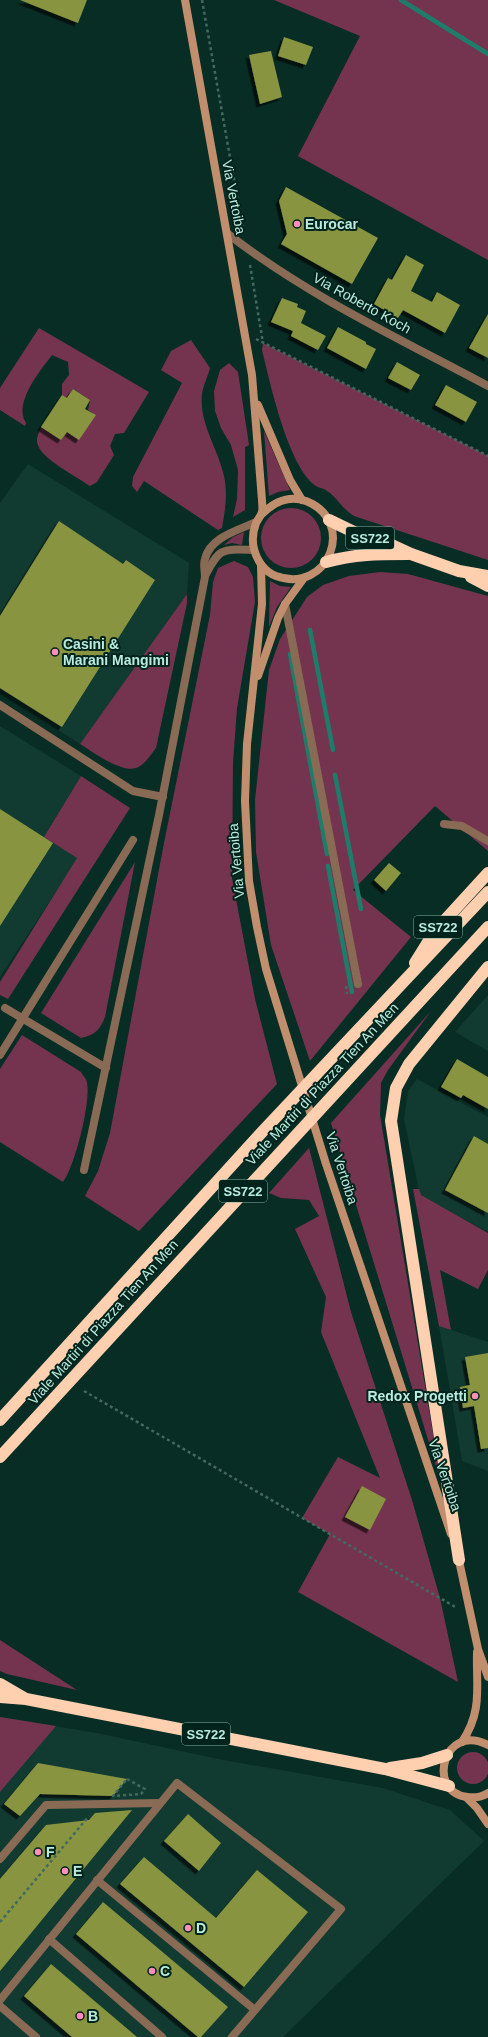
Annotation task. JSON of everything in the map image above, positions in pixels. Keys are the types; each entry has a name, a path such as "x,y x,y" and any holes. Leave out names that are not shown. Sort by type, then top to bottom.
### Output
{"highway":[{"name":"SS722","path":"329,520 360,535 385,542 411,554 459,571 488,586"},
{"name":"SS722","path":"326,562 346,557 370,554 411,554"},
{"name":"SS722","path":"459,571 488,576"},
{"name":"SS722","path":"398,989 435,931 488,873"},
{"name":"Viale Martiri di Piazza Tien An Men","path":"0,1420 263,1131 488,892"},
{"name":"Viale Martiri di Piazza Tien An Men","path":"0,1457 488,927"},
{"path":"460,1560 391,1121 396,1088 409,1064 488,968"},
{"name":"SS722","path":"0,1684 26,1699"},
{"name":"SS722","path":"0,1697 26,1699 385,1769 449,1786"},
{"name":"SS722","path":"385,1769 422,1763 447,1755"}],"main road":[{"name":"Via Vertoiba","path":"185,0 228,234 256,399 262,471 262,514"},
{"name":"Via Vertoiba","path":"256,399 290,480 302,500"},
{"name":"Via Vertoiba","path":"255,684 278,618 285,604 304,578 317,572 326,562 334,542 329,520 322,511 313,504 302,500 291,499 280,501 270,506 256,522 252,541 254,550 261,565 262,604 256,644 255,684 245,772 246,855 256,927 271,984 326,1164 460,1560 478,1649 488,1677"},
{"path":"261,565 270,574 283,578 294,580 304,578"},
{"name":"Via Vertoiba","path":"447,1755 456,1745 462,1742 470,1730 476,1714 478,1692 478,1649"},
{"path":"462,1742 471,1740 488,1745"},
{"path":"447,1755 444,1771 449,1786 454,1791 466,1797 477,1808 488,1824"},
{"path":"466,1797 476,1798 488,1792"}],"street":[{"name":"Via Roberto Koch","path":"228,234 321,297 488,386"},
{"name":"Via Vertoiba","path":"84,1170 163,797 205,577 204,560 214,543 226,535 256,522"},
{"name":"Via Vertoiba","path":"205,577 215,557 222,552 228,549 254,550"},
{"path":"285,604 358,984"},
{"path":"0,705 133,791 163,797"},
{"path":"444,824 462,826 488,841"},
{"path":"0,1055 133,840"},
{"path":"5,1008 106,1068"},
{"path":"0,2000 177,1783 341,1909 232,2037"},
{"path":"0,1859 46,1805 160,1804"},
{"path":"97,1880 255,2010"},
{"path":"49,1939 162,2037"},
{"path":"0,2006 36,2037"}],"path":[{"path":"202,0 264,343 488,456"},
{"path":"84,1391 471,1617"},
{"path":"127,1779 145,1789 141,1794 113,1796 127,1779"},
{"path":"0,1922 89,1815"}],"shaded area":[{"path":"274,0 488,0 488,260 298,156 360,36"},
{"path":"39,328 149,392 124,433 115,434 110,446 114,455 97,482 90,486 53,462 46,456 37,443 41,427 61,440 66,432 79,439 95,415 88,410 90,400 73,389 67,398 62,395 62,384 69,375 68,362 52,355 35,378 25,397 23,406 23,415 26,423 25,426 0,410 0,388"},
{"path":"191,340 210,368 202,394 202,405 203,416 221,466 225,483 226,502 222,528 218,530 144,481 137,492 132,486 133,477 182,383 161,370 171,351"},
{"path":"263,343 488,456 488,560 354,516 346,510 334,496 324,489 316,486 306,476 289,443 275,402 262,350"},
{"path":"229,363 238,372 249,445 245,447 245,510 233,517 237,499 238,470 231,445 221,428 215,411 214,391 220,370"},
{"path":"264,431 290,490 278,492 269,496"},
{"path":"28,464 189,563 187,594 80,744 0,693 0,503"},
{"path":"285,508 297,508 308,513 316,521 321,532 319,550 308,563 297,568 285,568 274,563 266,555 261,544 261,532 266,521 274,513"},
{"path":"244,532 242,545 232,543 224,545 233,537"},
{"path":"234,561 248,567 253,577 255,602 237,708 233,763 232,878 255,999 277,1084 139,1231 85,1196 98,1171 110,1133 163,848 210,615 213,582 218,568"},
{"path":"380,572 408,574 488,596 488,851 435,806 353,890 411,937 310,1061 271,945 256,852 255,800 269,670 280,639 307,597 323,585 349,576"},
{"path":"270,581 280,586 291,587 277,607 269,627"},
{"path":"187,594 187,603 156,748 139,767 130,769 115,765 80,744"},
{"path":"0,726 81,776 44,837 78,858 0,977"},
{"path":"81,776 130,808 8,999 0,995 0,982 77,858 44,837"},
{"path":"135,862 105,1017 96,1031 81,1038 41,1013"},
{"path":"488,995 488,1051 455,1032"},
{"path":"431,1011 388,1070 381,1083 380,1115 441,1482 331,1123"},
{"path":"22,1035 81,1072 87,1082 87,1104 81,1134 68,1174 63,1182 0,1142 0,1069"},
{"path":"417,1079 488,1117 488,1232 420,1195 404,1119 408,1091"},
{"path":"309,1148 351,1312 412,1500 440,1598 458,1682 298,1592 330,1534 302,1518 338,1457 380,1478 321,1332 326,1297 295,1229 319,1216 309,1200 281,1198 269,1193"},
{"path":"413,1189 419,1189 421,1195 488,1233 488,1270 478,1289 440,1270 451,1330 439,1326"},
{"path":"439,1326 488,1342 488,1471 462,1461"},
{"path":"0,1640 77,1690 7,1674 0,1671"},
{"path":"0,1717 97,1733 218,1759 383,1788 450,1810 484,1841 283,2037 0,2037"},
{"path":"0,1717 56,1726 0,1792"},
{"path":"473,1752 482,1755 486,1759 489,1768 486,1777 482,1781 473,1784 464,1781 460,1777 457,1768 460,1759 464,1755"}],"building":[{"path":"20,0 87,0 78,23"},
{"path":"284,37 313,47 306,65 278,56"},
{"path":"271,51 282,97 260,104 249,55"},
{"path":"286,187 378,238 352,284 281,244 287,234 279,201"},
{"path":"406,255 424,265 411,291 432,302 437,292 460,305 445,333 403,310 398,318 374,304 388,278 392,280"},
{"path":"282,298 298,304 297,307 306,311 301,323 326,336 318,350 291,336 293,331 271,322"},
{"path":"488,314 488,358 469,348"},
{"path":"338,327 376,349 366,369 327,348"},
{"path":"397,362 420,375 411,390 388,378"},
{"path":"446,385 477,402 466,422 435,405"},
{"path":"73,389 90,400 85,409 96,415 79,440 67,432 61,440 41,427 62,395 67,398"},
{"name":"Casini & Marani Mangimi","path":"59,521 123,564 126,560 155,580 62,727 0,688 0,616"},
{"path":"0,809 53,843 0,926"},
{"path":"389,863 401,873 386,891 374,880"},
{"path":"457,1059 488,1077 488,1109 463,1095 461,1098 441,1087"},
{"path":"474,1136 488,1144 488,1213 445,1190"},
{"name":"Redox Progetti","path":"488,1353 488,1448 481,1449 474,1406 463,1408 460,1387 470,1385 465,1357"},
{"path":"362,1486 386,1499 370,1530 345,1517"},
{"path":"38,1763 127,1779 113,1796 40,1794 20,1816 4,1804"},
{"path":"132,1810 0,1971 0,1879 46,1825 89,1820 95,1813"},
{"path":"188,1814 221,1843 199,1871 164,1841"},
{"path":"144,1857 216,1918 257,1870 308,1912 244,1987 120,1884"},
{"name":"C","path":"103,1902 228,2007 201,2037 198,2037 76,1934"},
{"name":"B","path":"51,1964 137,2037 72,2037 24,1996"}],"waterway":[{"path":"401,0 488,54"},
{"path":"310,630 333,750"},
{"path":"290,654 327,854"},
{"path":"335,775 361,909"},
{"path":"328,866 352,992"}],"place":[{"name":"Eurocar","path":"297,224"},
{"name":"Casini & Marani Mangimi","path":"55,652"},
{"name":"Redox Progetti","path":"475,1396"},
{"name":"F","path":"38,1852"},
{"name":"E","path":"65,1871"},
{"name":"D","path":"188,1928"},
{"name":"C","path":"152,1971"},
{"name":"B","path":"80,2016"}]}
